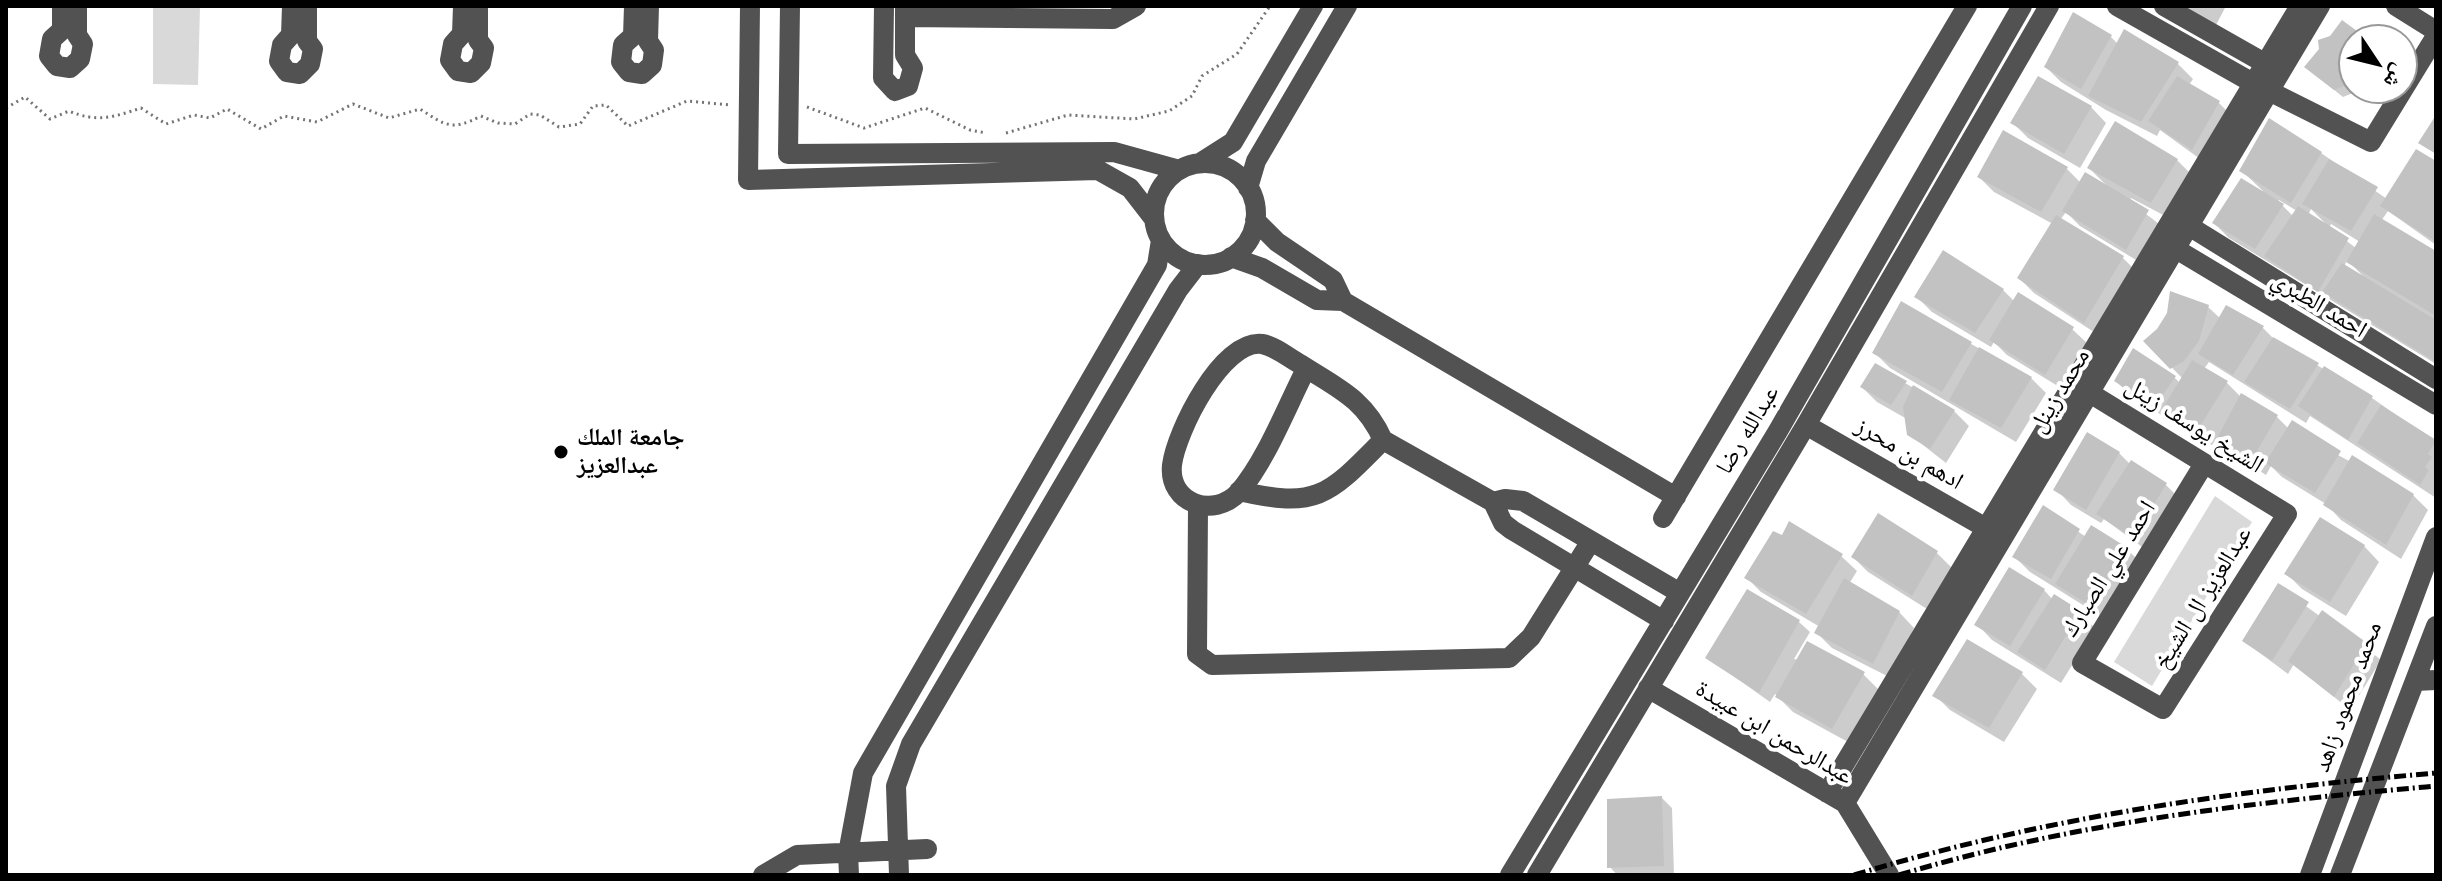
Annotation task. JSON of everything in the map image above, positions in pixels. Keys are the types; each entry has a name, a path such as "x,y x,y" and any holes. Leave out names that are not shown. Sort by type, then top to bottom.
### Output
{"street":[{"path":"62,6 62,30 52,39 49,56 57,66 70,68 80,59 83,44 77,35 77,6"},
{"path":"292,6 291,35 282,45 279,61 287,72 300,74 310,64 313,49 307,41 307,6"},
{"path":"463,6 462,34 453,44 450,60 458,71 471,73 481,63 484,48 478,40 478,6"},
{"path":"634,6 633,36 623,45 621,62 629,72 642,74 652,65 654,50 648,41 649,6"},
{"path":"750,6 748,180 1098,170 1130,188 1154,219 1161,240 1177,257 1198,264 1231,257 1247,242 1255,220 1248,188 1256,161 1347,6"},
{"path":"790,6 788,154 1114,152 1179,170"},
{"path":"884,6 883,78 895,91 908,86 913,68 905,55 905,12 1020,12 1113,19 1136,6"},
{"path":"1154,219 1157,196 1179,170 1200,163 1233,142 1313,6"},
{"path":"1663,518 1967,6"},
{"name":"عبدالله رضا","path":"1510,875 1778,431 2022,6"},
{"name":"عبدالله رضا","path":"1537,875 1806,425 2049,6"},
{"path":"2117,6 2261,87 2371,142 2436,34 2396,6"},
{"path":"2164,6 2273,68"},
{"name":"محمد زينل","path":"2273,68 2300,6"},
{"name":"محمد زينل","path":"1836,798 2261,87 2320,6"},
{"name":"محمد زينل","path":"1836,798 1986,528 2176,249 2261,87"},
{"path":"1200,163 1233,171 1248,188"},
{"path":"1255,220 1277,242 1333,280 1343,301"},
{"name":"احمد الطبري","path":"2189,226 2436,379"},
{"path":"849,875 848,853 863,773 1157,265 1161,240"},
{"name":"احمد الطبري","path":"2176,249 2436,405"},
{"path":"1231,257 1262,268 1317,300 1343,301 1676,497"},
{"path":"899,875 896,786 911,744 1178,290 1198,264"},
{"path":"1306,369 1239,491 1211,507 1198,507 1184,497 1174,484 1172,466 1180,438 1205,386 1226,362 1251,345 1263,344 1306,369 1364,406 1383,440 1493,502 1503,523 1664,621"},
{"name":"الشيخ يوسف زينل","path":"2081,388 2287,514"},
{"name":"ادهم بن محرز","path":"1806,425 1986,528"},
{"path":"1239,491 1282,501 1305,499 1330,490 1383,440"},
{"name":"احمد علي الصبارك","path":"2163,709 2082,663 2204,464"},
{"path":"1493,502 1505,499 1523,501 1680,593"},
{"path":"1198,507 1197,654 1212,665 1509,658 1531,637 1591,541"},
{"name":"عبدالعزيز ال الشيخ","path":"2163,709 2287,514"},
{"name":"محمد محمود زاهد","path":"2310,875 2436,537"},
{"path":"2340,875 2436,626"},
{"path":"2393,650 2423,659"},
{"path":"2415,681 2436,680"},
{"name":"عبدالرحمن ابن عبيدة","path":"1648,688 1836,798 1889,875"},
{"path":"763,875 797,855 927,849"}],"path":[{"path":"788,106 807,107 864,128 925,108 970,130 998,134 1068,115 1134,119 1169,111 1192,96 1202,76 1237,54 1270,6"},
{"path":"6,108 25,97 50,119 69,111 107,120 141,108 166,124 194,115 210,118 227,109 261,129 284,116 317,122 353,104 389,118 420,109 445,125 463,125 481,116 498,123 515,124 530,114 540,115 559,127 580,124 593,106 606,105 628,126 687,101 749,105"}],"shaded area":[{"path":"153,6 200,6 198,85 153,84"},
{"path":"2215,496 2252,522 2152,686 2114,662"}],"building":[{"path":"2073,12 2112,35 2081,89 2044,67"},
{"path":"2338,25 2338,88 2334,90 2304,67 2319,49 2318,40 2330,36"},
{"path":"2124,29 2179,62 2141,122 2088,96"},
{"path":"2038,76 2092,106 2064,154 2010,123"},
{"path":"2177,76 2220,101 2192,150 2148,121"},
{"path":"2436,115 2436,154 2418,143"},
{"path":"2269,118 2322,152 2291,203 2239,171"},
{"path":"2115,121 2178,159 2151,203 2087,168"},
{"path":"2003,130 2068,167 2041,212 1977,177"},
{"path":"2416,149 2436,161 2436,242 2380,206"},
{"path":"2329,159 2378,187 2351,231 2302,204"},
{"path":"2085,172 2149,210 2126,250 2062,211"},
{"path":"2241,178 2284,204 2255,249 2212,223"},
{"path":"2298,206 2349,238 2318,292 2264,256"},
{"path":"2374,214 2436,251 2436,316 2346,262"},
{"path":"2056,215 2124,256 2084,323 2017,278"},
{"path":"1943,250 2004,289 1975,333 1914,297"},
{"path":"2342,263 2436,320 2436,362 2322,292"},
{"path":"2170,291 2209,305 2199,341 2184,361 2170,369 2143,341 2157,329 2167,313"},
{"path":"2018,292 2074,327 2045,375 1989,340"},
{"path":"1901,301 1972,342 1942,392 1872,353"},
{"path":"2226,305 2264,326 2233,375 2198,354"},
{"path":"2273,337 2319,363 2290,409 2244,382"},
{"path":"1979,347 2032,377 2001,428 1949,400"},
{"path":"2133,348 2176,376 2154,407 2114,381"},
{"path":"2192,360 2228,381 2197,431 2161,411"},
{"path":"1875,363 1907,381 1891,405 1860,387"},
{"path":"2324,366 2373,396 2348,440 2298,406"},
{"path":"1913,385 1955,410 1930,449 1907,435 1903,407"},
{"path":"2241,393 2278,415 2251,461 2216,440"},
{"path":"2381,405 2436,440 2428,454 2432,457 2425,467 2429,470 2420,485 2357,443"},
{"path":"2292,420 2341,451 2315,493 2265,463"},
{"path":"2087,432 2120,452 2086,510 2053,490"},
{"path":"2352,455 2414,494 2386,545 2323,505"},
{"path":"2131,460 2167,483 2133,538 2096,514"},
{"path":"2043,505 2080,529 2051,579 2012,557"},
{"path":"1878,513 1938,551 1912,596 1851,557"},
{"path":"2320,517 2365,545 2330,602 2284,574"},
{"path":"1789,521 1843,554 1806,614 1744,578 1773,531 1782,535"},
{"path":"2091,525 2128,548 2091,606 2055,584"},
{"path":"2009,567 2045,589 2010,646 1974,625"},
{"path":"1844,578 1900,611 1873,664 1814,633"},
{"path":"2278,583 2309,602 2272,661 2242,641"},
{"path":"1747,589 1800,620 1759,693 1705,658"},
{"path":"2054,594 2081,611 2045,670 2017,652"},
{"path":"2322,610 2367,643 2334,697 2288,661"},
{"path":"1967,639 2023,672 1989,728 1932,696"},
{"path":"1807,641 1865,672 1832,729 1775,697"},
{"path":"1662,796 1664,866 1607,868 1607,799"}],"railway":[{"path":"1854,875 1998,837 2142,809 2288,788 2436,773"},
{"path":"1899,875 2031,841 2098,828 2233,807 2436,786"}],"place":[{"name":"جامعة الملك عبدالعزيز","path":"561,452"}]}
